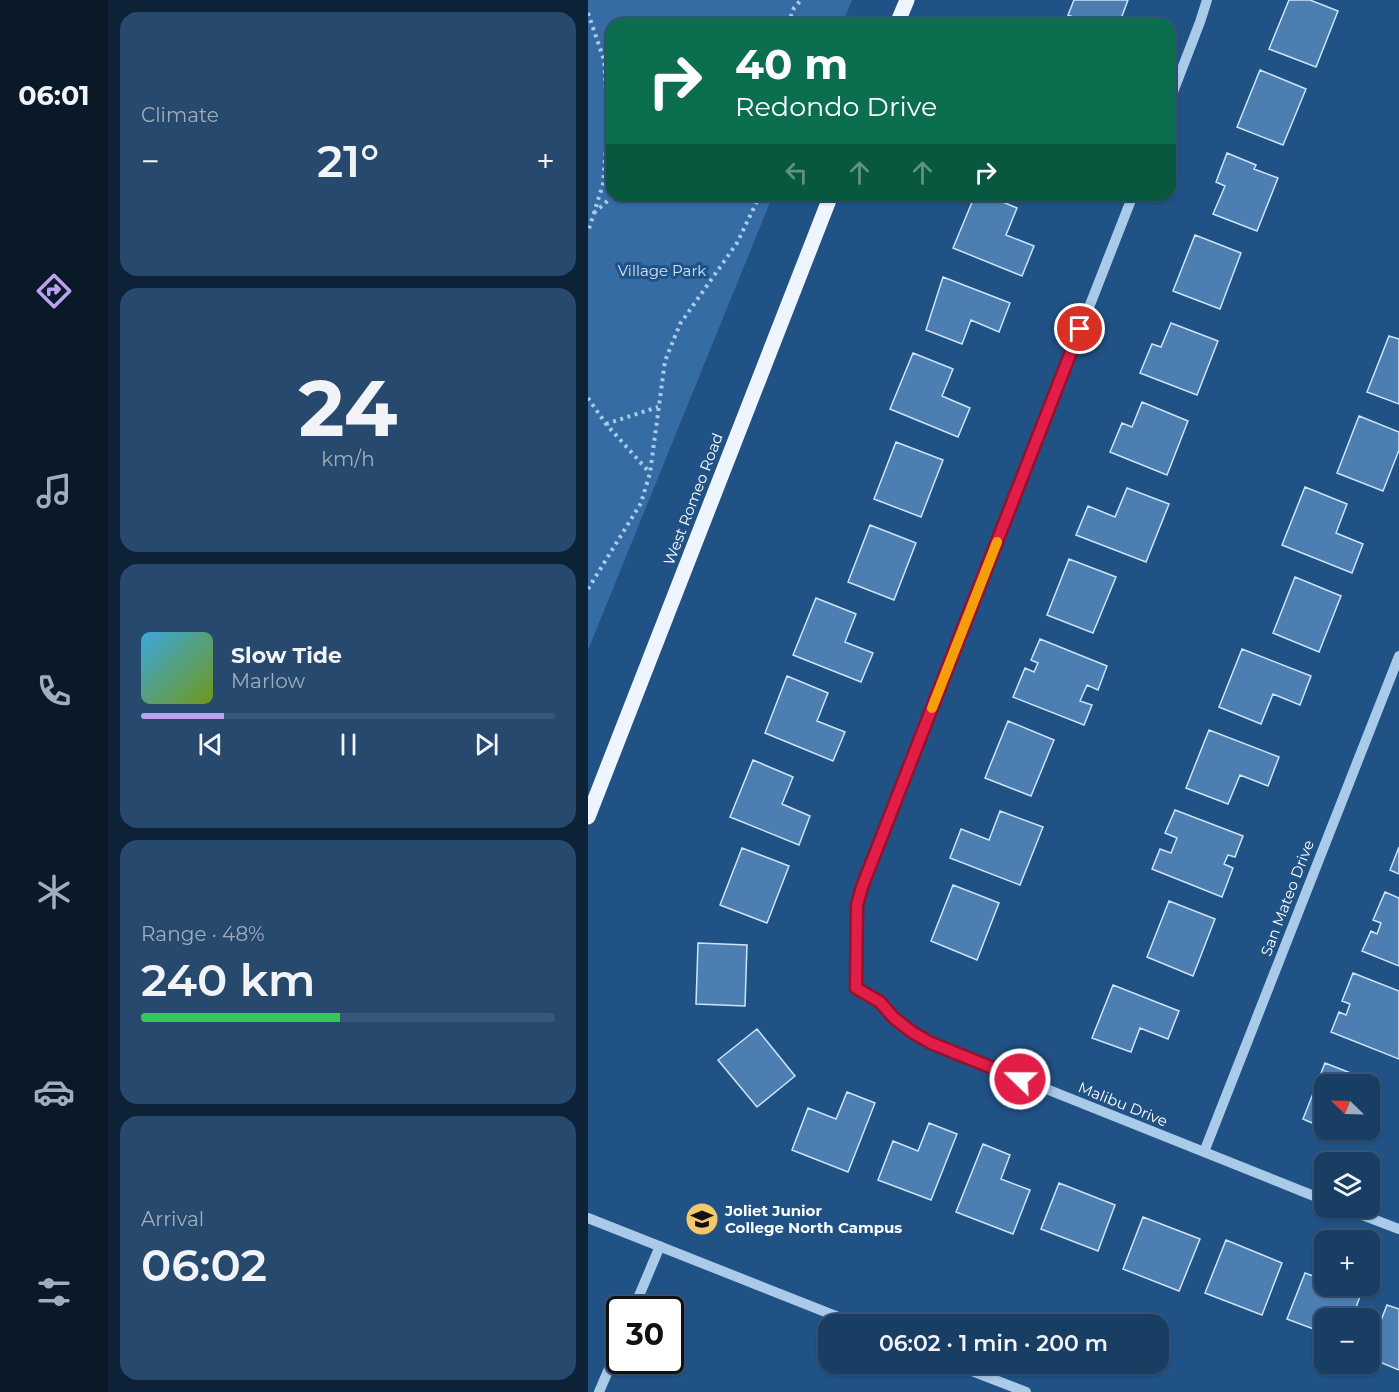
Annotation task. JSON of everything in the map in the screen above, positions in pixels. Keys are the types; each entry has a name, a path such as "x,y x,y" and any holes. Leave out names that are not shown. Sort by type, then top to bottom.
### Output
{"main road":[{"path":"900,18 907,0"},
{"name":"West Romeo Road","path":"588,817 829,201"}],"street":[{"path":"1176,84 1207,0"},
{"name":"Malibu Drive","path":"1131,201 862,887 857,905 856,988 880,1002 894,1018 931,1043 1314,1196"},
{"name":"San Mateo Drive","path":"1204,1152 1399,656"},
{"path":"588,1218 831,1314"},
{"path":"1370,1218 1399,1229"},
{"path":"639,1296 660,1246"},
{"path":"599,1392 607,1374"},
{"path":"980,1374 1026,1392"}],"path":[{"path":"790,18 794,8 801,0"},
{"path":"588,13 604,60 606,84"},
{"path":"588,232 603,184 606,146"},
{"path":"594,214 608,201"},
{"path":"588,589 641,502 650,473 665,361 680,324 737,243 757,201"},
{"path":"588,398 606,424 650,473"},
{"path":"606,424 658,407"}],"green space":[{"name":"Village Park","path":"588,0 852,0 844,18 606,18 606,201 771,201 588,650"}],"building":[{"path":"1074,0 1128,0 1121,18 1076,18 1068,15"},
{"path":"1289,0 1310,0 1338,11 1316,67 1269,49"},
{"path":"1260,70 1306,89 1283,145 1237,127"},
{"path":"1227,153 1256,165 1254,169 1278,178 1257,231 1213,214 1225,186 1216,182"},
{"path":"973,201 1000,201 1017,208 1006,235 1034,246 1022,276 953,248"},
{"path":"1195,235 1241,253 1220,309 1173,291"},
{"path":"943,277 1010,303 999,332 971,320 962,344 926,330"},
{"path":"1171,323 1218,341 1197,395 1140,373 1152,344 1161,347"},
{"path":"1389,336 1399,339 1399,404 1367,392"},
{"path":"913,353 953,369 942,396 970,408 958,437 890,409"},
{"path":"1142,402 1188,421 1167,475 1110,452 1122,423 1132,427"},
{"path":"1359,416 1399,432 1399,450 1383,491 1337,473"},
{"path":"896,442 943,460 921,517 874,499"},
{"path":"1305,487 1347,504 1336,533 1363,544 1352,573 1282,545"},
{"path":"1127,488 1169,504 1146,562 1076,535 1088,506 1115,517"},
{"path":"870,525 916,543 894,600 848,582"},
{"path":"1069,559 1116,577 1093,633 1047,615"},
{"path":"1295,577 1341,596 1319,652 1273,633"},
{"path":"816,598 856,614 845,642 873,653 861,682 793,655"},
{"path":"1040,639 1107,666 1098,690 1087,685 1080,701 1092,705 1084,725 1013,697 1025,668 1034,672 1038,663 1031,660"},
{"path":"1242,649 1311,676 1300,705 1273,694 1261,724 1219,707"},
{"path":"787,676 828,693 817,721 845,732 833,761 765,733"},
{"path":"1008,721 1054,740 1031,796 985,778"},
{"path":"1209,730 1279,757 1268,786 1240,775 1228,804 1186,788"},
{"path":"753,760 793,777 782,804 810,816 799,845 730,817"},
{"path":"1175,810 1243,836 1235,857 1228,855 1224,864 1233,868 1222,897 1152,869 1160,849 1171,853 1177,838 1165,833"},
{"path":"1000,811 1043,827 1020,885 950,858 961,829 989,840"},
{"path":"1399,847 1399,874 1390,870"},
{"path":"742,848 789,866 767,923 720,905"},
{"path":"953,885 999,903 977,960 931,941"},
{"path":"1385,892 1399,898 1399,966 1362,951 1371,931 1377,934 1381,923 1373,920"},
{"path":"1169,901 1215,919 1193,976 1147,957"},
{"path":"698,943 747,945 745,1006 696,1004"},
{"path":"1353,973 1399,991 1399,1059 1331,1032 1339,1012 1346,1015 1350,1004 1342,1001"},
{"path":"1113,985 1179,1011 1168,1039 1140,1028 1131,1052 1092,1038"},
{"path":"757,1029 795,1076 757,1107 718,1060"},
{"path":"1325,1063 1353,1074 1321,1074"},
{"path":"1314,1091 1314,1124 1303,1119"},
{"path":"847,1092 875,1103 848,1172 792,1150 808,1108 836,1119"},
{"path":"929,1123 957,1134 931,1200 878,1180 893,1141 918,1151"},
{"path":"983,1144 1010,1155 1001,1179 1030,1190 1013,1234 956,1212"},
{"path":"1059,1183 1115,1205 1098,1251 1041,1229"},
{"path":"1143,1217 1200,1239 1179,1291 1123,1269"},
{"path":"1226,1240 1282,1263 1262,1315 1205,1293"},
{"path":"1305,1273 1314,1276 1314,1296 1360,1296 1356,1308 1314,1308 1314,1329 1287,1319"},
{"path":"1387,1305 1399,1309 1399,1370 1380,1362 1380,1323"}],"slow traffic":[{"path":"932,708 997,542"}],"place":[{"name":"Joliet Junior College North Campus","path":"702,1219"}],"route":[{"path":"1020,1079 931,1043 894,1018 880,1002 856,988 857,905 862,887 1080,329"}]}
